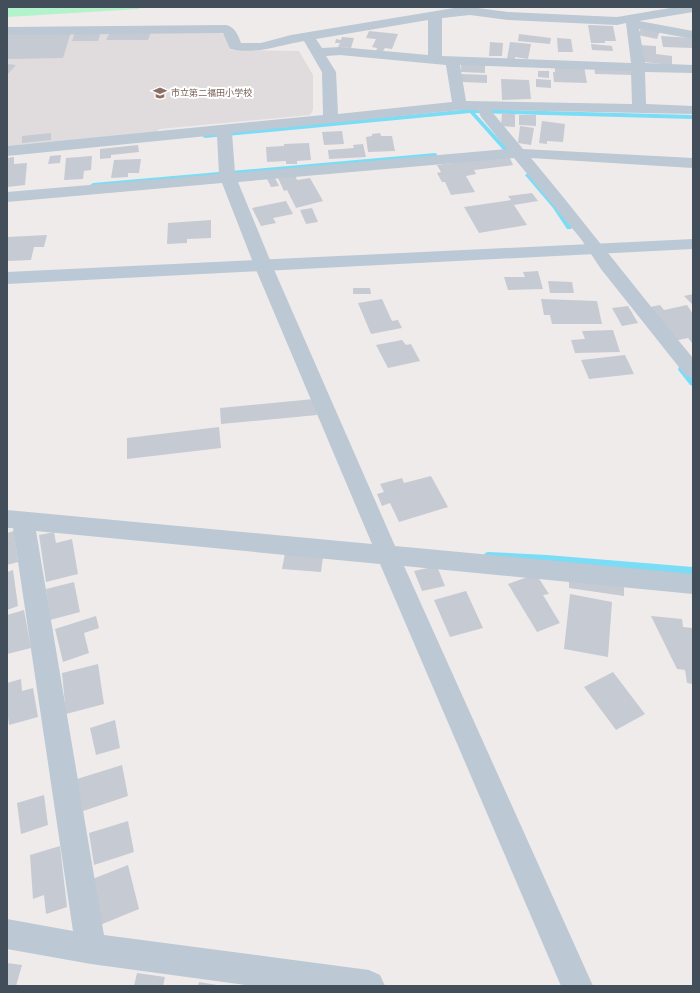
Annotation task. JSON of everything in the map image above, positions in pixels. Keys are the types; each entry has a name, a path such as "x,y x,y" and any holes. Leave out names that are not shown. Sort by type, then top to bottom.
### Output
{"street":[{"path":"617,21 690,8"},
{"path":"7,31 226,29 231,34 235,46 245,48 271,45 291,39 435,15 470,11 508,16 617,21 693,35"},
{"path":"434,60 435,15"},
{"path":"632,24 638,66 639,109"},
{"path":"309,36 329,72 330,118"},
{"path":"318,52 340,51 452,62 693,68"},
{"path":"452,62 460,106"},
{"path":"7,150 224,133 330,118 460,106 485,109 693,110"},
{"path":"485,109 516,150 587,236 607,265 693,371"},
{"path":"224,133 227,174 263,265 577,986"},
{"path":"7,197 227,174 516,150 693,163"},
{"path":"7,278 693,244"},
{"path":"91,949 15,520 386,550 693,584"},
{"path":"7,934 91,949 369,986"}],"shaded area":[{"name":"市立第二福田小学校","path":"7,32 220,32 226,36 230,50 299,51 313,75 313,110 310,115 160,129 156,132 7,146"}],"green space":[{"path":"7,7 140,7 139,9 7,17"}],"building":[{"path":"588,25 613,26 616,41 591,43"},
{"path":"641,28 660,31 657,39 638,35"},
{"path":"369,31 398,34 392,49 385,48 382,53 376,52 377,48 372,47 376,39 366,38"},
{"path":"71,32 63,58 7,59 7,33"},
{"path":"75,32 101,32 98,41 72,41"},
{"path":"110,32 151,32 148,40 106,40"},
{"path":"519,34 551,38 550,44 518,41"},
{"path":"661,36 692,38 693,48 663,47"},
{"path":"342,37 354,38 351,48 338,47 340,43 335,43 336,39 341,40"},
{"path":"557,38 571,39 573,52 558,52"},
{"path":"490,42 503,43 502,56 489,56"},
{"path":"510,42 531,44 528,59 515,57 515,60 507,59"},
{"path":"591,44 612,46 613,51 592,50"},
{"path":"638,45 656,46 656,54 672,56 672,65 643,62 643,52 637,52"},
{"path":"7,64 16,65 7,75"},
{"path":"461,64 485,65 485,73 461,72"},
{"path":"555,65 584,66 587,83 554,82 553,72 555,72"},
{"path":"594,66 633,68 635,75 595,74"},
{"path":"538,71 549,71 549,78 538,77"},
{"path":"461,74 487,75 487,83 461,82"},
{"path":"501,79 529,80 531,99 502,100"},
{"path":"536,79 551,80 551,88 536,87"},
{"path":"502,113 515,114 515,127 501,126"},
{"path":"519,115 536,115 536,126 519,125"},
{"path":"542,121 565,124 563,142 547,141 547,144 539,143"},
{"path":"520,126 534,128 531,145 518,143"},
{"path":"342,131 344,144 324,145 322,132"},
{"path":"51,133 51,140 22,143 22,136"},
{"path":"380,133 381,136 392,136 395,151 368,152 366,137 372,136 372,134"},
{"path":"309,143 311,160 297,161 297,164 286,164 286,161 267,162 266,147 284,146 284,144"},
{"path":"363,144 366,157 329,159 328,150 354,148 353,145"},
{"path":"138,145 139,152 111,155 111,158 100,159 100,149"},
{"path":"61,155 60,163 48,164 50,156"},
{"path":"92,156 91,170 84,171 83,179 64,180 66,158"},
{"path":"509,156 513,165 474,170 476,174 466,176 475,192 451,195 445,182 442,182 437,173 441,172 437,165"},
{"path":"14,157 14,164 27,163 25,185 7,187 7,158"},
{"path":"141,159 139,173 128,173 128,177 111,178 114,160"},
{"path":"295,175 297,180 310,178 323,201 296,208 287,190 284,191 278,178"},
{"path":"275,178 279,186 271,187 267,179"},
{"path":"532,193 538,201 514,205 527,225 479,233 464,207 511,200 508,196"},
{"path":"286,201 293,214 273,218 276,223 261,226 252,208"},
{"path":"312,208 318,222 306,224 300,210"},
{"path":"211,220 211,238 187,239 187,243 167,244 168,223"},
{"path":"47,235 44,247 34,247 31,260 7,261 7,237"},
{"path":"538,271 543,289 508,290 504,277 525,277 523,272"},
{"path":"548,281 572,282 574,293 550,293"},
{"path":"353,288 370,288 371,294 353,294"},
{"path":"693,294 693,305 684,296"},
{"path":"382,299 392,321 398,320 402,328 371,334 358,303"},
{"path":"541,299 597,301 602,324 552,324 550,315 544,315"},
{"path":"660,305 664,310 687,305 693,314 693,344 688,338 674,341 650,307"},
{"path":"628,306 638,323 622,326 612,308"},
{"path":"613,330 620,352 575,353 571,340 585,339 582,331"},
{"path":"402,340 406,345 411,344 420,361 388,368 376,345"},
{"path":"625,355 634,374 589,379 581,360"},
{"path":"314,399 317,415 221,424 220,408"},
{"path":"219,427 221,448 127,459 127,438"},
{"path":"431,476 448,507 399,522 390,503 382,506 377,494 384,492 380,484 402,478 404,483"},
{"path":"14,531 18,562 7,565 7,533"},
{"path":"54,532 56,543 72,539 78,574 46,582 39,535"},
{"path":"285,553 323,557 321,572 282,569"},
{"path":"437,566 445,586 422,591 414,571"},
{"path":"13,570 18,606 7,610 7,572"},
{"path":"536,574 549,594 543,595 560,623 537,632 508,584"},
{"path":"569,574 624,581 624,596 569,588"},
{"path":"74,582 80,612 50,620 46,589"},
{"path":"466,591 483,628 450,637 434,600"},
{"path":"570,594 612,602 608,657 564,649"},
{"path":"24,610 31,648 7,654 7,615"},
{"path":"96,616 99,628 84,633 89,653 63,662 55,629"},
{"path":"651,616 682,619 683,627 693,628 693,684 687,683 685,670 677,669"},
{"path":"98,664 104,704 66,714 62,673"},
{"path":"613,672 645,714 616,730 584,687"},
{"path":"21,679 22,691 33,688 38,717 9,725 7,683"},
{"path":"115,720 120,748 96,755 90,728"},
{"path":"122,765 128,796 83,811 77,779"},
{"path":"44,795 48,825 21,834 17,803"},
{"path":"128,821 134,852 94,865 89,833"},
{"path":"60,846 67,907 46,914 44,895 33,899 30,855"},
{"path":"128,865 139,909 100,925 90,880"},
{"path":"7,963 22,965 16,986 7,986"},
{"path":"137,973 165,977 163,986 134,986"},
{"path":"199,982 217,985 217,986 198,986"}],"waterway":[{"path":"205,136 471,111"},
{"path":"471,111 693,117"},
{"path":"471,111 507,151"},
{"path":"93,185 435,155"},
{"path":"528,175 555,207 569,228"},
{"path":"682,369 693,383"},
{"path":"488,555 547,558 693,571"}],"place":[{"name":"市立第二福田小学校","path":"160,93"}]}
